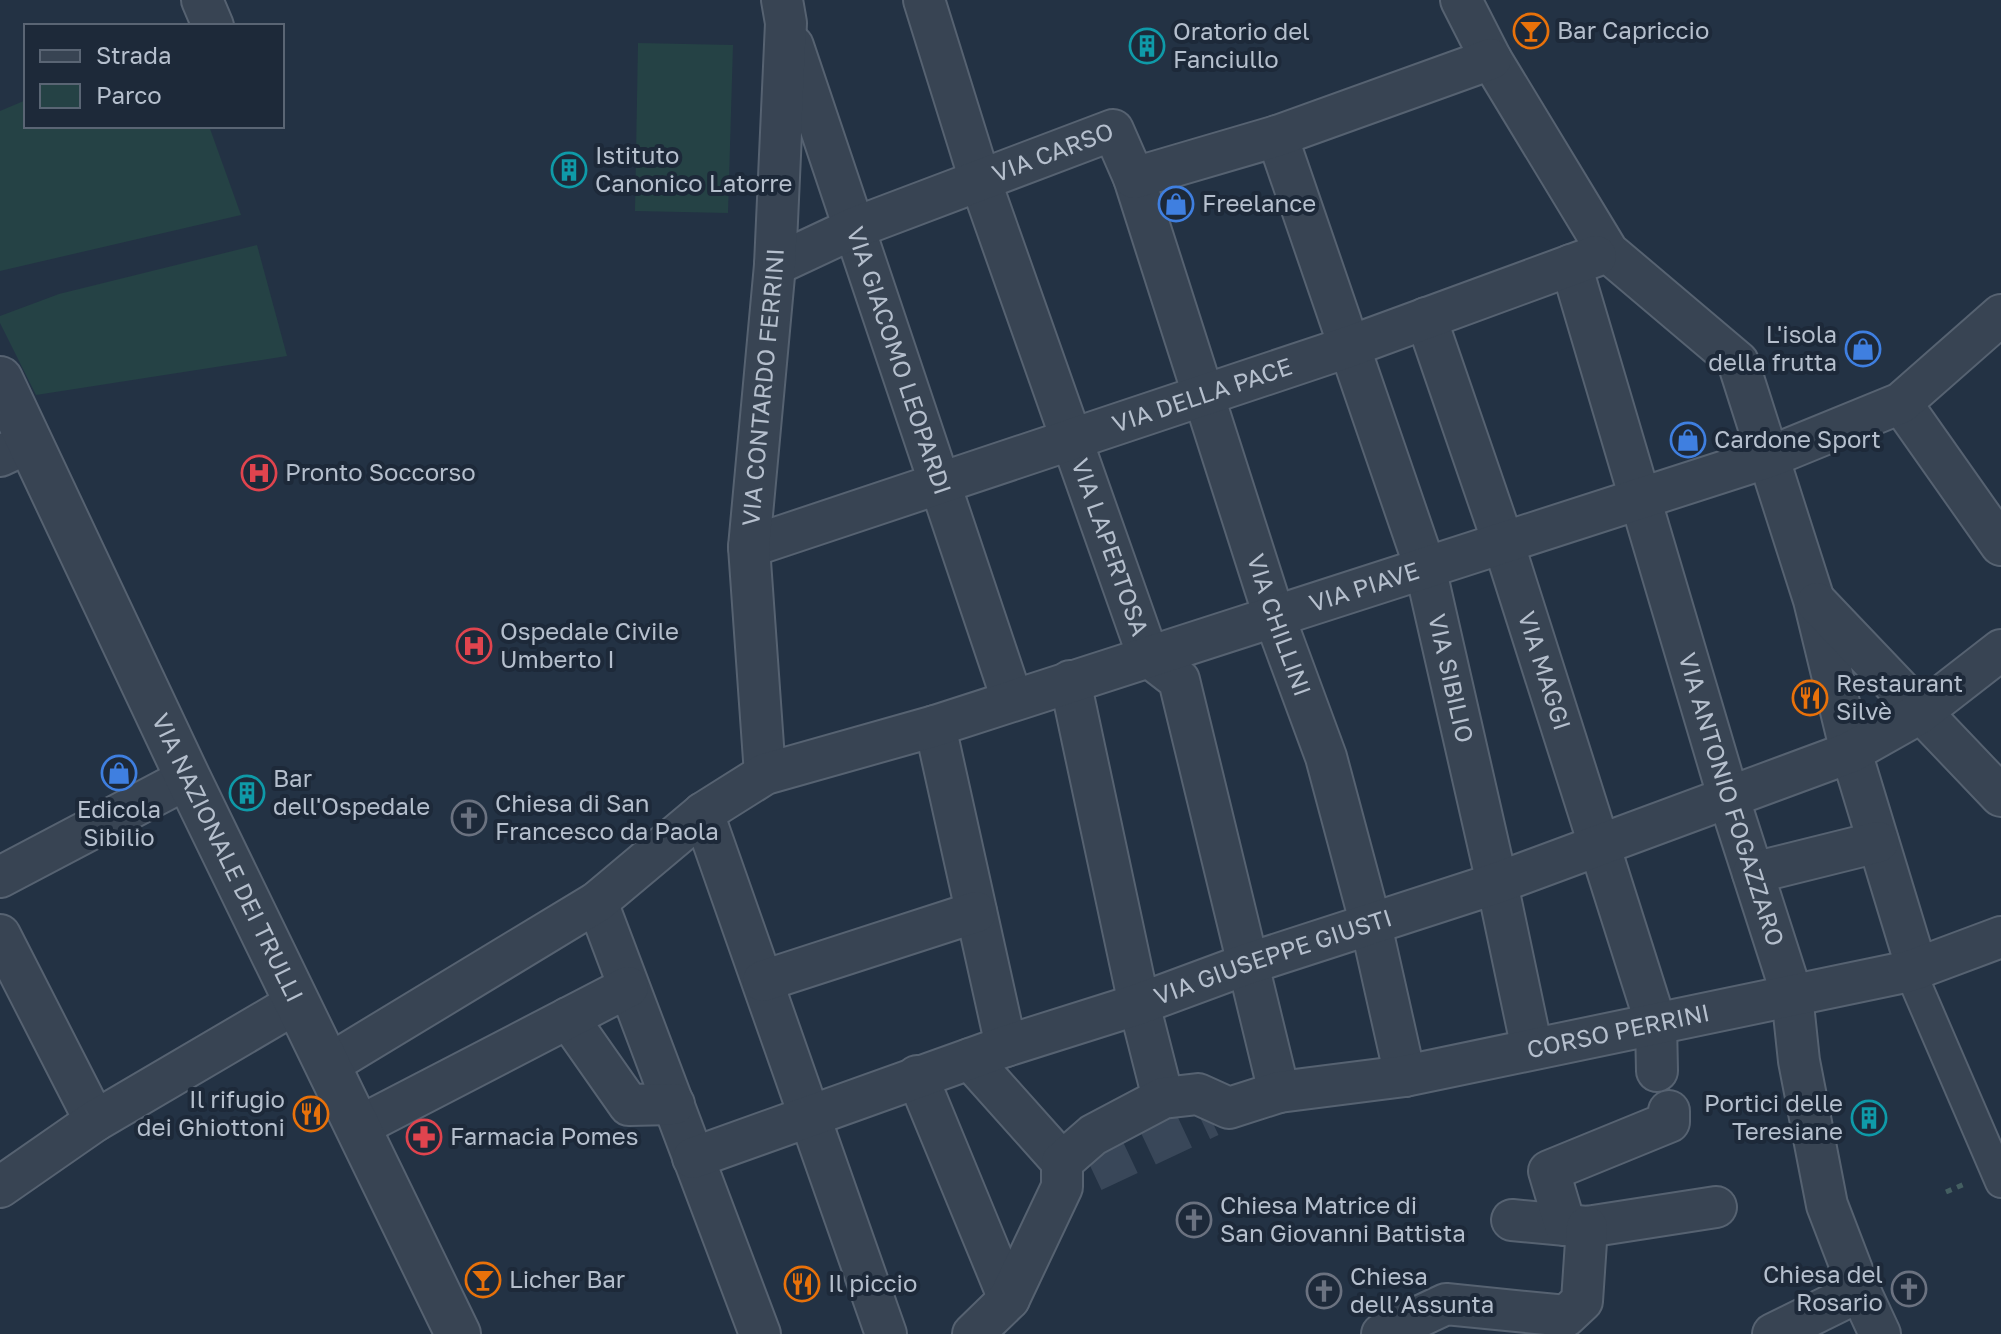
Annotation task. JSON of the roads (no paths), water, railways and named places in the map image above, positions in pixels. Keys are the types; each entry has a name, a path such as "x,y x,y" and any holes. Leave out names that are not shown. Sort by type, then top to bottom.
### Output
{"street":[{"path":"202,0 212,24"},
{"name":"VIA LAPERTOSA","path":"924,0 980,180 1148,656 1179,680 1279,1092"},
{"path":"1461,0 1590,259 1738,362 1814,600 1851,752 1914,970 2001,1182"},
{"name":"VIA GIACOMO LEOPARDI","path":"784,12 1012,699"},
{"name":"VIA CONTARDO FERRINI","path":"765,774 749,547 775,265 784,12"},
{"name":"VIA CARSO","path":"775,265 854,228 1113,130 1134,178 1277,136 1491,59"},
{"name":"VIA SIBILIO","path":"1277,136 1425,567 1532,1049"},
{"name":"VIA CHILLINI","path":"1134,178 1274,616 1326,757 1371,925 1405,1076"},
{"name":"VIA DELLA PACE","path":"749,547 1348,347 1590,259"},
{"name":"VIA ANTONIO FOGAZZARO","path":"1590,259 1642,498 1729,799 1792,995 1799,1061 1827,1205 1880,1334"},
{"name":"VIA PIAVE","path":"328,1065 597,902 703,813 765,774 935,726 1769,457 1901,403 2001,315"},
{"name":"VIA MAGGI","path":"1426,318 1601,844 1656,1024 1657,1071"},
{"name":"VIA NAZIONALE DEI TRULLI","path":"0,379 15,449 188,778 458,1334"},
{"path":"1901,403 2001,545"},
{"path":"1814,600 2001,796"},
{"path":"1920,713 2001,650"},
{"path":"1070,681 1139,1004 1163,1098"},
{"name":"VIA GIUSEPPE GIUSTI","path":"693,1158 917,1076 1497,883 1729,799 1851,752 1920,713"},
{"path":"935,726 976,912 988,1052 1072,1174"},
{"path":"0,877 188,778"},
{"path":"703,813 886,1334"},
{"path":"1753,873 1878,842"},
{"path":"597,902 760,1334"},
{"path":"763,981 976,912"},
{"path":"0,935 95,1121"},
{"name":"CORSO PERRINI","path":"973,1334 1009,1299 1093,1135 1163,1098 1198,1094 1220,1112 1279,1092 1405,1076 1914,970 2001,937"},
{"path":"358,1127 628,987"},
{"path":"0,1187 95,1121 296,1003"},
{"path":"568,1018 629,1105 674,1104"},
{"path":"917,1076 1009,1299"},
{"path":"1382,1334 1446,1304 1566,1316 1582,1301 1576,1226 1549,1171 1669,1122 1669,1111"},
{"path":"1512,1220 1576,1226 1716,1207"},
{"path":"1773,1334 1860,1291"}],"tunnel":[{"path":"1093,1172 1210,1117"}],"place":[{"name":"Bar Capriccio","path":"1531,31"},
{"name":"Oratorio del Fanciullo","path":"1147,46"},
{"name":"Istituto Canonico Latorre","path":"569,170"},
{"name":"Freelance","path":"1176,204"},
{"name":"L'isola della frutta","path":"1863,349"},
{"name":"Cardone Sport","path":"1688,440"},
{"name":"Pronto Soccorso","path":"259,473"},
{"name":"Ospedale Civile Umberto I","path":"474,646"},
{"name":"Restaurant Silvè","path":"1810,698"},
{"name":"Edicola Sibilio","path":"119,773"},
{"name":"Bar dell'Ospedale","path":"247,793"},
{"name":"Chiesa di San Francesco da Paola","path":"469,818"},
{"name":"Il rifugio dei Ghiottoni","path":"311,1114"},
{"name":"Portici delle Teresiane","path":"1869,1118"},
{"name":"Farmacia Pomes","path":"424,1137"},
{"name":"Chiesa Matrice di San Giovanni Battista","path":"1194,1220"},
{"name":"Licher Bar","path":"483,1280"},
{"name":"Il piccio","path":"802,1284"},
{"name":"Chiesa del Rosario","path":"1909,1289"},
{"name":"Chiesa dell’Assunta","path":"1324,1291"}]}
